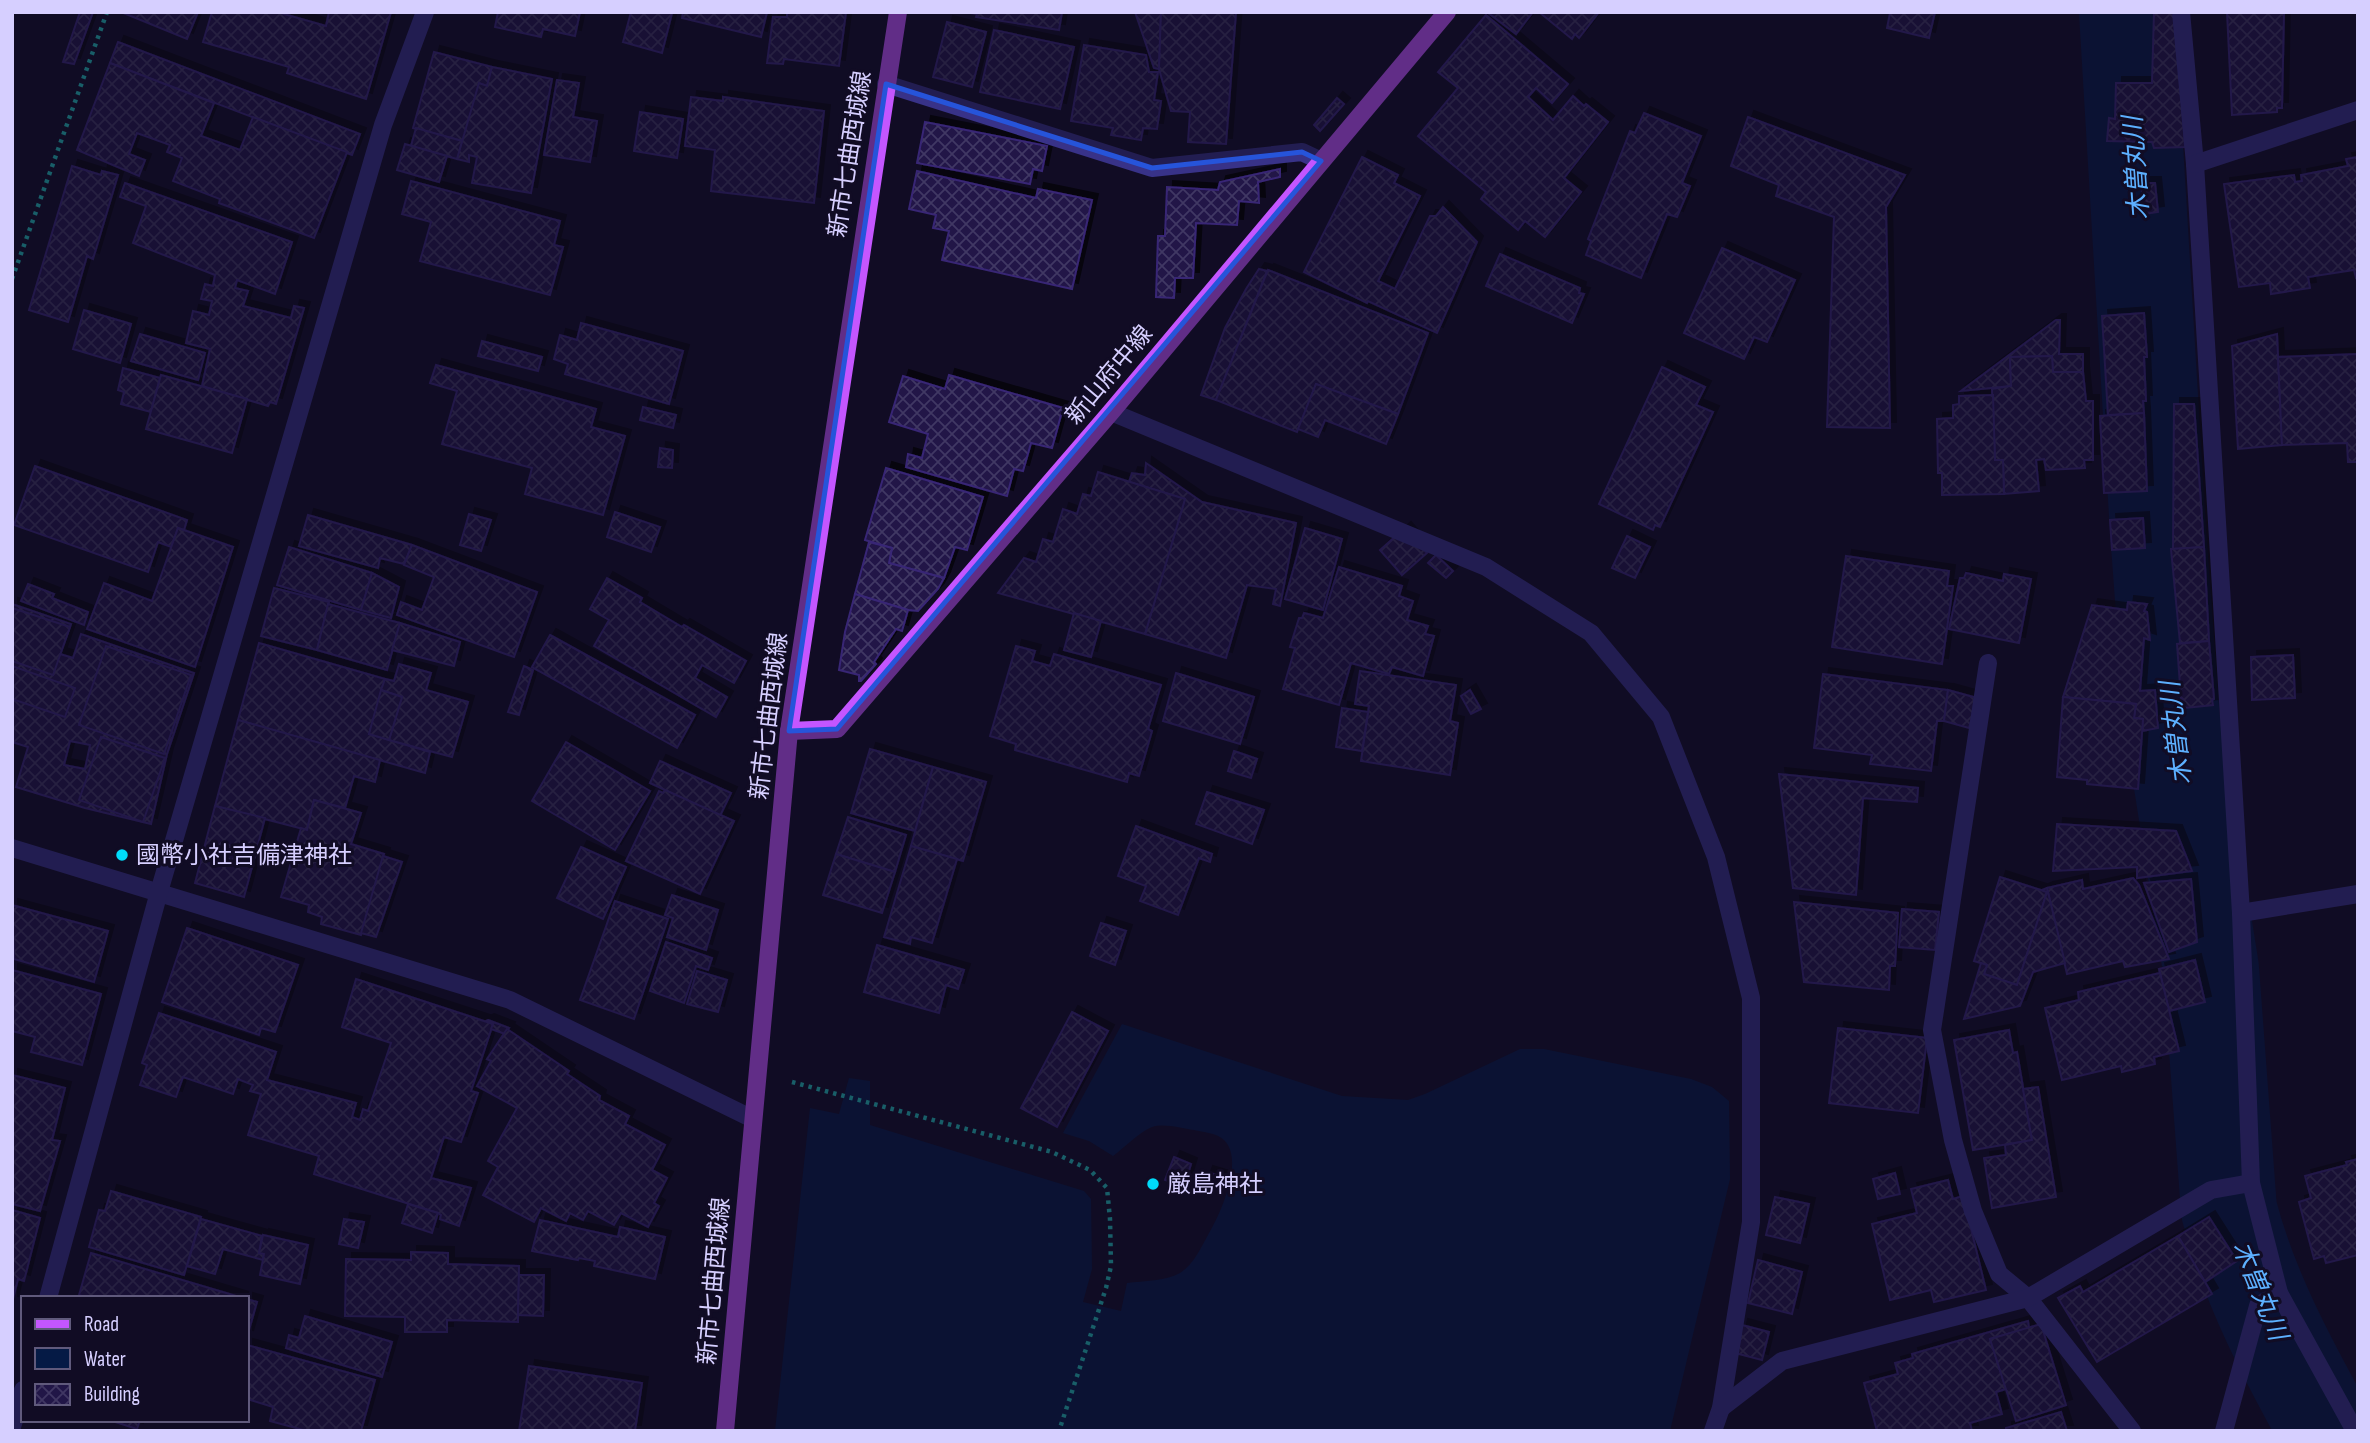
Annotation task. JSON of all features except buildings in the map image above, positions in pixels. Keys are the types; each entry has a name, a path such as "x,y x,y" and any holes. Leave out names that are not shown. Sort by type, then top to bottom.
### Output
{"main road":[{"name":"新市七曲西城線","path":"725,1431 789,731 898,12"},
{"name":"新山府中線","path":"789,731 837,729 1111,412 1447,12"}],"street":[{"path":"49,1296 159,892 383,125 425,12"},
{"path":"2181,12 2195,164 2241,913 2251,1183 2279,1293 2355,1431"},
{"path":"886,84 1152,168 1302,152 1321,161"},
{"path":"2195,164 2358,110"},
{"path":"1111,412 1486,567 1591,633 1661,717 1716,857 1751,998 1751,1222 1721,1408 1713,1431"},
{"path":"1988,663 1932,1030 1953,1140 1973,1212 1999,1274 2028,1298 2132,1431"},
{"path":"12,848 510,1000 753,1119"},
{"path":"2241,913 2358,894"},
{"path":"1721,1408 1782,1361 2028,1298 2211,1190 2251,1183"},
{"path":"2224,1431 2258,1306 2279,1293"},
{"path":"16,1427 21,1401"}],"path":[{"path":"12,279 107,12"},
{"path":"836,1094 1052,1152 1090,1170 1107,1188 1111,1266 1059,1431"}],"highlighted area":[{"path":"886,84 1152,168 1302,152 1321,161 837,729 789,731"}],"water":[{"path":"1122,1024 1342,1096 1408,1100 1520,1049 1544,1049 1691,1079 1712,1087 1729,1101 1730,1179 1670,1431 775,1431 810,1108 839,1114 849,1078 870,1081 870,1125 1084,1191 1091,1199 1092,1269 1083,1302 1121,1311 1127,1283 1168,1278 1189,1266 1213,1226 1228,1188 1232,1160 1230,1149 1224,1140 1206,1132 1157,1126 1142,1133 1113,1156 1089,1141 1063,1133"}],"waterway":[{"name":"木曽丸川","path":"2127,12 2172,721 2211,969 2229,1210 2237,1239 2259,1295 2284,1350 2327,1431"}],"place":[{"name":"國幣小社吉備津神社","path":"122,855"},
{"name":"厳島神社","path":"1153,1184"}]}
